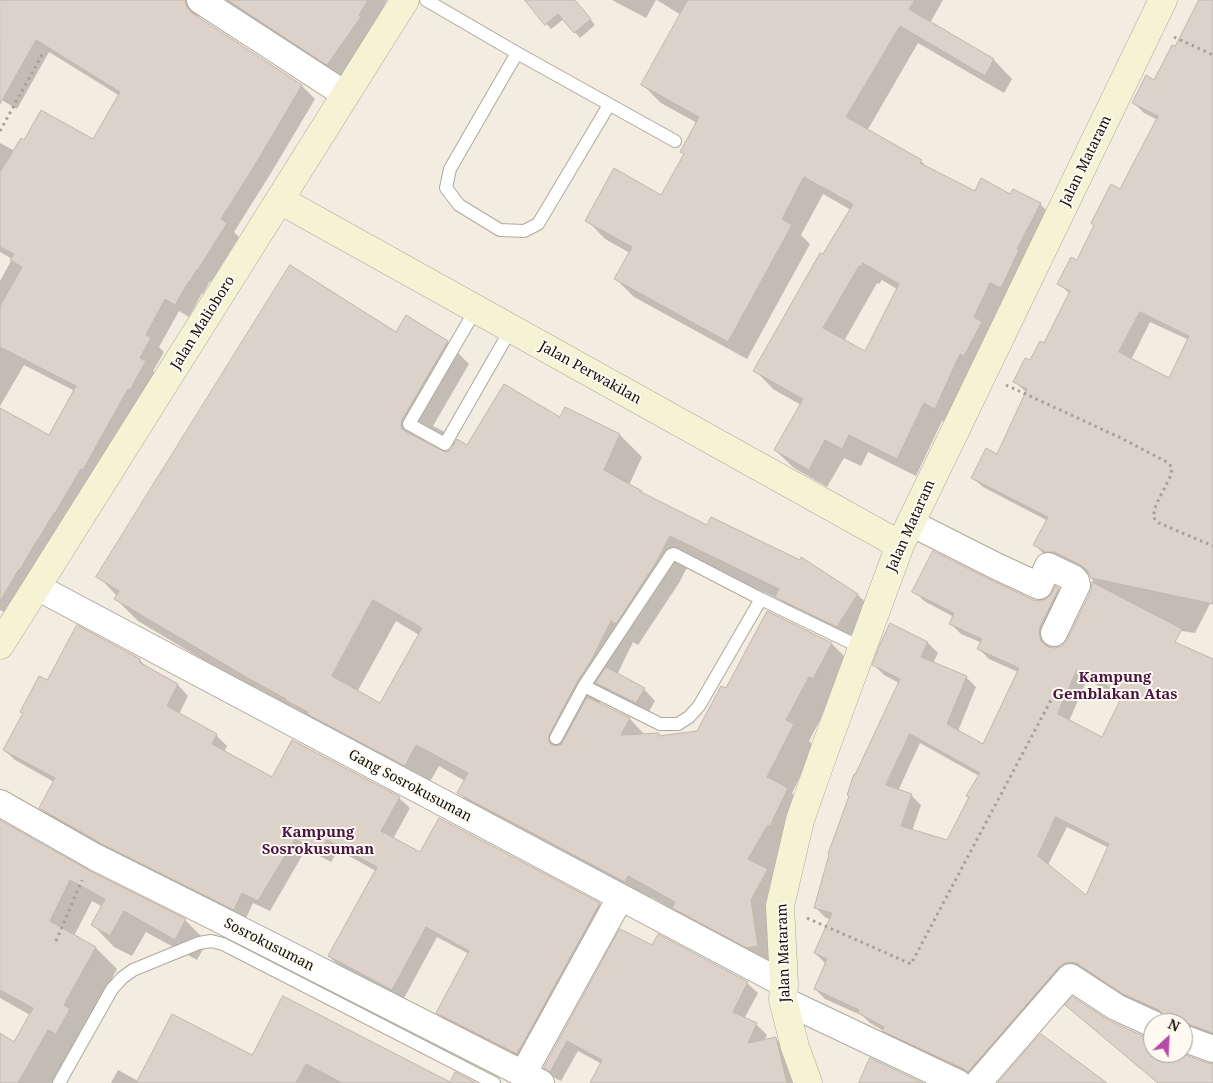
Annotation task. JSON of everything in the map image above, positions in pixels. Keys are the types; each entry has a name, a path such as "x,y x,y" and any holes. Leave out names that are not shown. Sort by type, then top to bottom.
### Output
{"main road":[{"name":"Jalan Malioboro","path":"0,646 405,0"},
{"name":"Jalan Mataram","path":"808,1083 795,1047 784,992 780,906 800,820 862,648 906,534 1163,0"},
{"name":"Jalan Perwakilan","path":"280,200 511,329 906,534"}],"street":[{"path":"200,0 346,95"},
{"path":"906,534 996,566 1039,586 1048,566 1074,578 1076,585 1054,633"},
{"name":"Gang Sosrokusuman","path":"37,587 620,898 784,992 958,1083"},
{"name":"Sosrokusuman","path":"0,803 95,857 532,1079"},
{"path":"532,1079 620,898"},
{"path":"978,1083 1070,977 1116,1007 1143,1019"},
{"path":"1193,1042 1213,1049"}],"lane":[{"path":"426,0 675,141"},
{"path":"517,53 450,169 446,188 458,205 500,230 524,231 538,224 609,105"},
{"path":"476,309 409,424 445,444 511,329"},
{"path":"556,738 584,686 671,555 674,554 862,648"},
{"path":"584,686 660,724 678,724 689,717 699,706 761,599"},
{"path":"59,1083 112,989 122,978 133,970 199,943 211,941 224,944 494,1083"}],"path":[{"path":"1184,42 1213,55"},
{"path":"0,131 43,52"},
{"path":"983,375 1121,438 1165,461 1172,467 1171,475 1156,505 1153,517 1159,523 1213,546"},
{"path":"780,906 911,964 1051,700"},
{"path":"56,942 78,887 95,857"}],"building":[{"path":"0,0 185,0 187,7 192,13 302,85 221,219 227,223 198,270 175,305 165,299 146,335 151,338 140,358 146,361 130,390 128,389 83,470 81,469 0,601 0,408 49,435 76,386 0,347 0,306 22,267 10,260 14,254 0,247 0,172 21,138 24,140 41,110 93,139 120,92 36,40 0,104"},
{"path":"228,0 368,0 359,15 361,17 327,65"},
{"path":"525,0 575,0 591,19 574,33 558,14 545,25"},
{"path":"688,0 915,0 909,9 994,59 985,76 900,26 846,117 922,160 920,163 975,191 981,178 1010,194 1013,189 1041,203 1017,249 1019,250 1001,288 990,283 974,317 982,322 964,356 960,354 935,409 924,403 897,459 849,435 842,449 825,440 809,470 774,450 803,399 753,371 820,253 823,254 853,204 804,177 782,219 792,225 728,342 614,279 632,247 585,221 614,168 661,195 684,154 680,152 699,117 641,85","holes":["863,263 899,284 865,351 823,328 859,266 861,267"]},
{"path":"1199,0 1213,0 1213,604 1091,578 1087,570 1079,564 1054,552 1045,552 1033,545 1048,517 971,478 986,448 997,454 1027,389 1013,382 1025,358 1030,360 1040,341 1044,343 1070,291 1057,284 1071,257 1077,260 1094,225 1091,223 1111,184 1120,189 1158,116 1132,103 1146,75 1154,80 1172,45 1175,46","holes":["1140,312 1189,336 1169,378 1119,352"]},
{"path":"290,265 396,332 406,315 448,341 402,420 402,429 405,431 445,452 452,448 457,439 467,445 504,384 560,417 565,407 620,434 604,470 641,492 707,525 711,517 800,560 801,557 858,594 837,627 775,597 779,589 670,536 657,561 616,624 611,621 549,735 549,742 552,745 561,745 587,697 630,718 621,735 659,733 659,736 697,731 721,686 726,688 767,611 832,643 813,679 809,677 786,720 794,724 767,777 788,788 770,826 768,825 748,859 768,869 751,900 758,946 747,948 672,908 675,902 628,876 625,882 457,793 468,773 416,745 405,766 307,714 308,712 114,599 119,591 96,577","holes":["373,600 422,628 380,703 332,676"]},
{"path":"933,551 1033,600 1041,601 1052,593 1055,586 1059,588 1040,627 1041,641 1048,647 1062,646 1067,640 1091,591 1092,582 1182,629 1175,642 1213,659 1213,1033 1193,1026 1193,1013 1162,1013 1123,994 1078,964 1072,962 1065,963 1059,967 968,1072 882,1031 884,1027 858,1013 859,1010 814,989 827,959 814,953 832,913 814,908 828,854 849,796 847,795 854,774 900,679 872,665 890,623 928,642 921,657 967,676 947,724 983,744 1019,668 977,649 982,639 949,624 954,613 912,592","holes":["1077,670 1123,694 1102,737 1058,714","910,734 980,773 966,796 969,797 947,840 901,826 912,794 886,785","1056,817 1109,844 1086,895 1038,856"]},
{"path":"77,625 140,659 139,662 178,684 167,706 217,734 212,744 272,777 292,740 400,797 381,831 420,852 439,818 600,903 517,1054 436,1013 469,951 426,927 392,990 328,956 377,867 327,840 320,852 295,839 258,901 242,893 234,910 102,844 39,808 55,778 3,750 23,713 20,712 39,676 47,680"},
{"path":"606,667 645,688 636,703 596,683"},
{"path":"0,820 88,870 186,919 175,940 124,911 110,936 91,925 105,899 70,880 50,921 96,947 64,1005 70,1009 56,1034 48,1030 18,1083 0,1083 0,1033 14,1042 33,1008 0,990"},
{"path":"620,929 652,945 658,934 748,982 733,1012 757,1023 748,1043 776,1037 787,1083 590,1083 602,1060 567,1041 550,1072 544,1068"},
{"path":"283,996 450,1082 455,1072 476,1083 342,1083 306,1064 296,1083 136,1083 172,1014 252,1055"},
{"path":"1073,997 1110,1021 1143,1036 1143,1063 1193,1063 1193,1058 1213,1064 1213,1083 1158,1083 1065,1005"},
{"path":"1041,1034 1107,1083 998,1083"},
{"path":"870,1058 923,1083 859,1083"}],"district":[{"name":"Kampung Gemblakan Atas","path":"1115,686"},
{"name":"Kampung Sosrokusuman","path":"318,842"}]}
